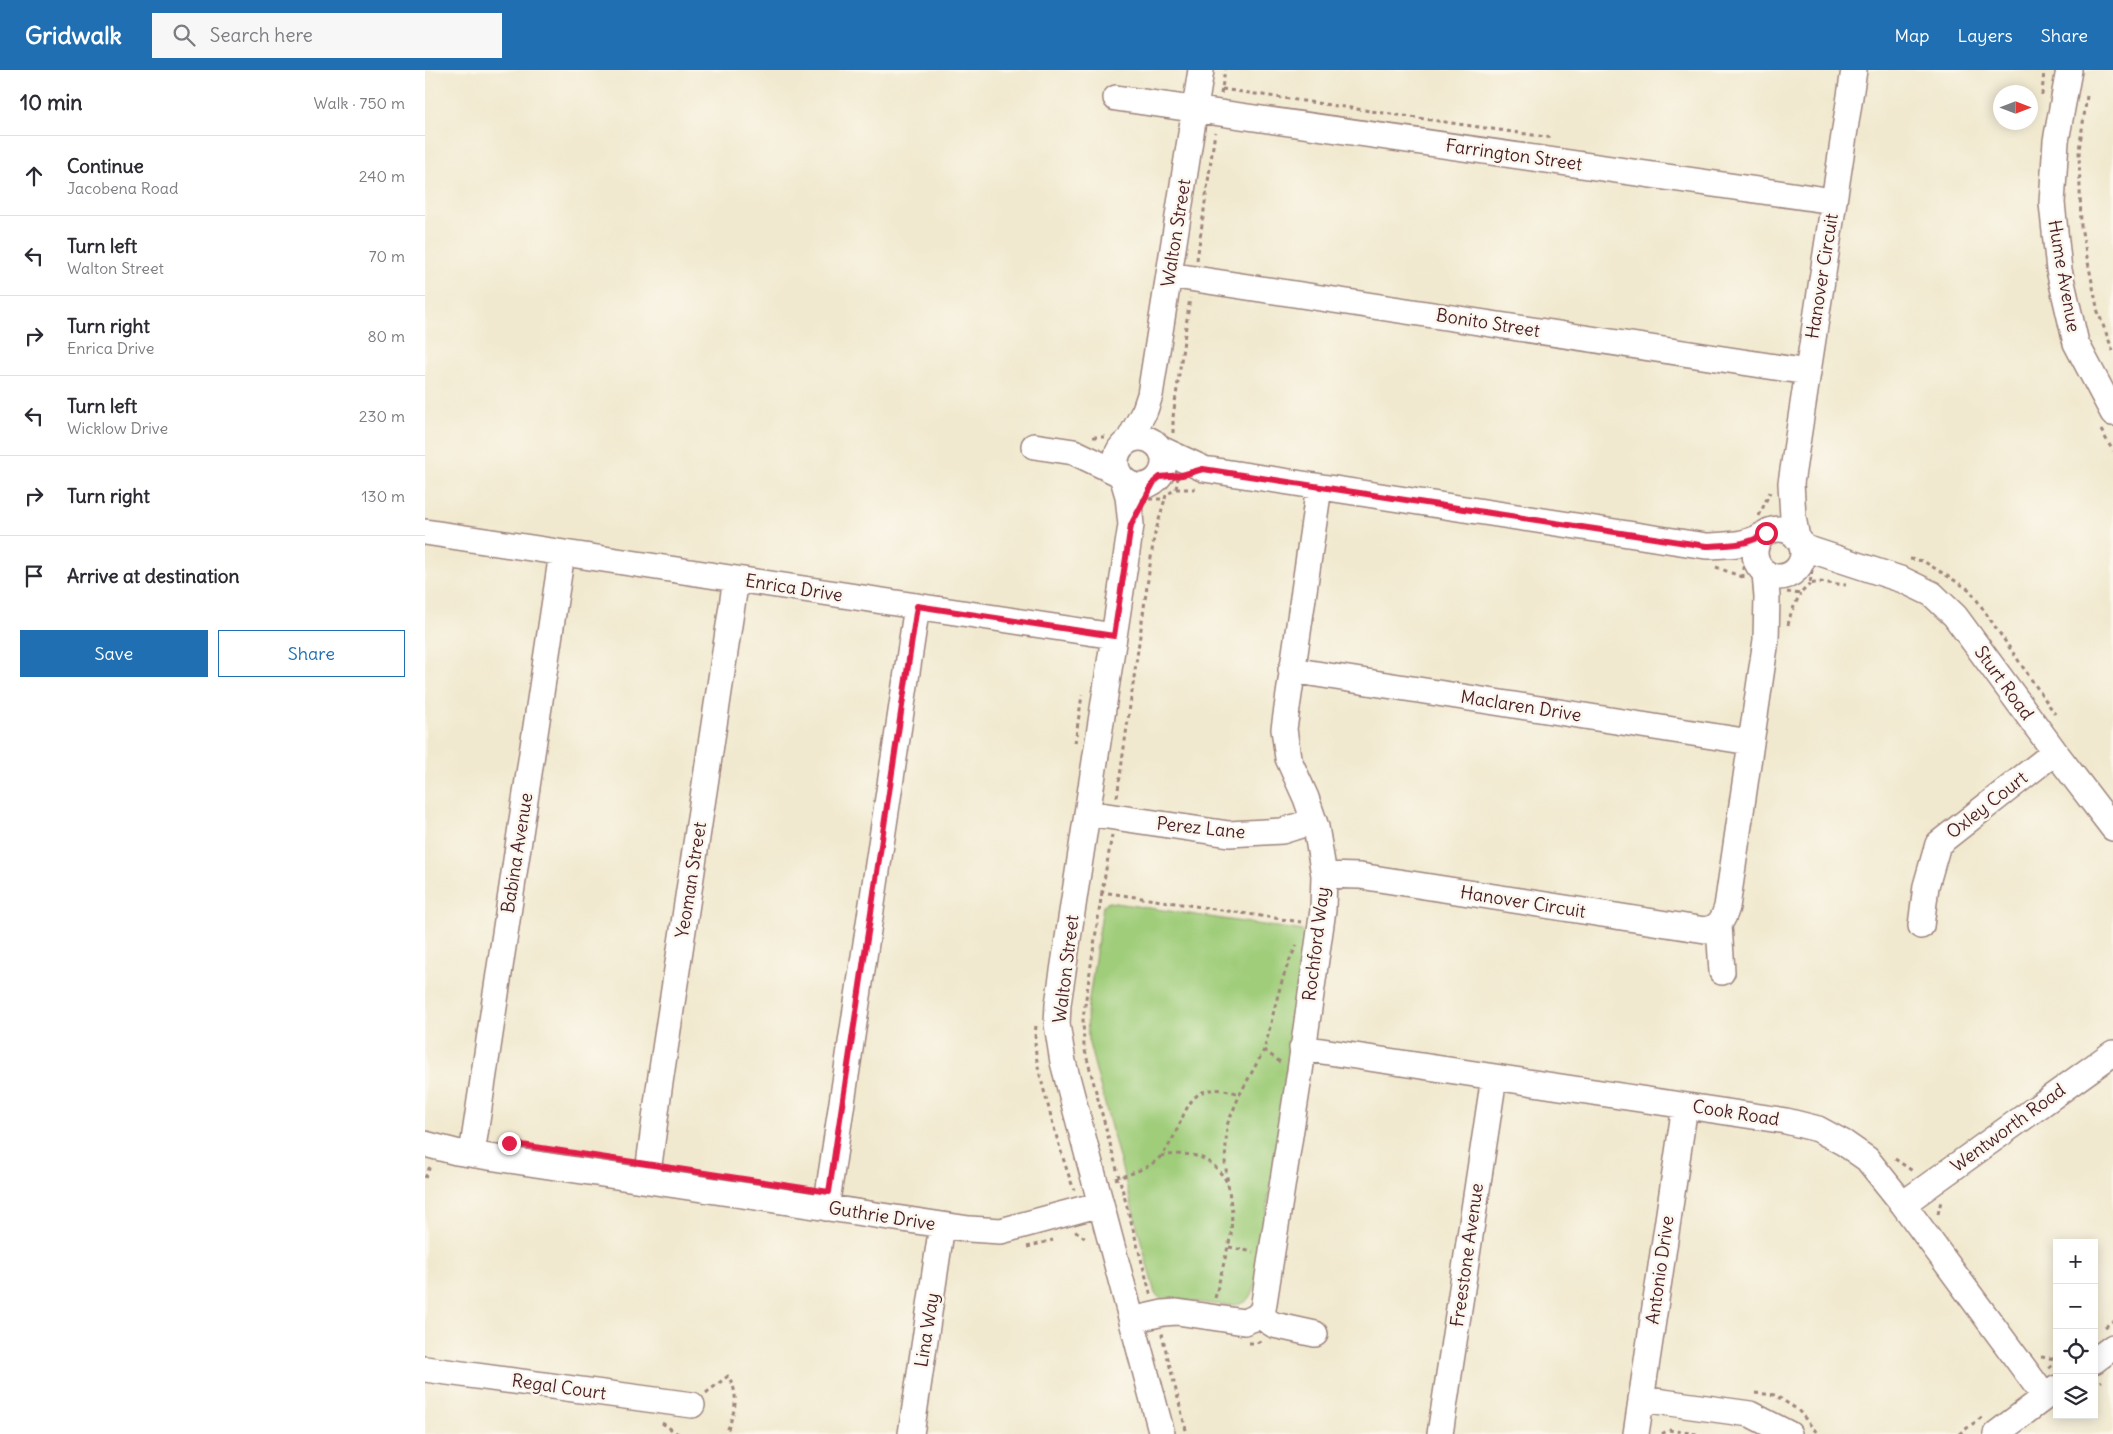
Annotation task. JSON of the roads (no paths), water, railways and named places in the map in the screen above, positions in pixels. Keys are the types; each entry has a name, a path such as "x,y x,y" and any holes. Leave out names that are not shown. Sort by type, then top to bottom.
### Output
{"street":[{"name":"Walton Street","path":"1126,442 1145,410 1150,395 1169,275 1207,110 1201,70"},
{"name":"Hanover Circuit","path":"1781,483 1807,372 1854,70"},
{"name":"Hume Avenue","path":"2069,70 2056,141 2052,203 2059,270 2076,343 2113,414"},
{"name":"Farrington Street","path":"1116,98 1833,201"},
{"name":"Bonito Street","path":"1169,275 1807,372"},
{"name":"Walton Street","path":"1131,525 1162,469 1150,395"},
{"path":"1074,452 1143,437 1162,469"},
{"path":"1121,476 1116,458 1126,442"},
{"path":"1035,446 1074,452 1121,476 1128,483 1141,486 1162,469 1203,469 1319,486 1710,556 1754,559 1780,578 1801,565"},
{"name":"Walton Street","path":"1121,476 1128,496 1131,525 1092,792 1087,813 1058,1004 1057,1024 1063,1062 1105,1189 1132,1320 1162,1434"},
{"path":"1777,635 1754,559 1778,518 1781,483"},
{"path":"1722,972 1719,925 1727,907 1750,742 1777,635 1801,565 1793,517 1781,483"},
{"name":"Rochford Way","path":"1258,1315 1263,1309 1267,1288 1323,910 1325,875 1314,821 1288,758 1285,743 1285,715 1319,486"},
{"name":"Sturt Road","path":"1754,559 1774,529 1781,529 1789,531 1801,565 1870,570 1903,580 1932,594 1955,616 2113,828"},
{"name":"Enrica Drive","path":"425,532 1114,636"},
{"name":"Babina Avenue","path":"472,1154 562,553"},
{"name":"Yeoman Street","path":"647,1180 736,579"},
{"path":"826,1208 917,606"},
{"name":"Maclaren Drive","path":"1291,670 1750,742"},
{"name":"Oxley Court","path":"1921,926 1926,886 1938,844 2055,752"},
{"name":"Perez Lane","path":"1087,813 1229,834 1282,831 1314,821"},
{"name":"Hanover Circuit","path":"1325,875 1360,876 1705,930 1719,925"},
{"name":"Cook Road","path":"1302,1048 1785,1121 1818,1128 1867,1159 2051,1392"},
{"name":"Wentworth Road","path":"1903,1204 2113,1053"},
{"name":"Freestone Avenue","path":"1440,1434 1493,1077"},
{"name":"Antonio Drive","path":"1636,1434 1685,1106"},
{"name":"Guthrie Drive","path":"428,1155 472,1154 969,1229 1001,1231 1105,1189"},
{"name":"Lina Way","path":"911,1434 942,1225"},
{"path":"1132,1320 1159,1325 1177,1312 1244,1322 1258,1315 1274,1325 1315,1334"},
{"path":"2098,1358 2113,1348"},
{"name":"Regal Court","path":"425,1369 692,1405"},
{"path":"1993,1423 2051,1392"},
{"path":"1641,1399 1750,1414 1789,1434"}]}
